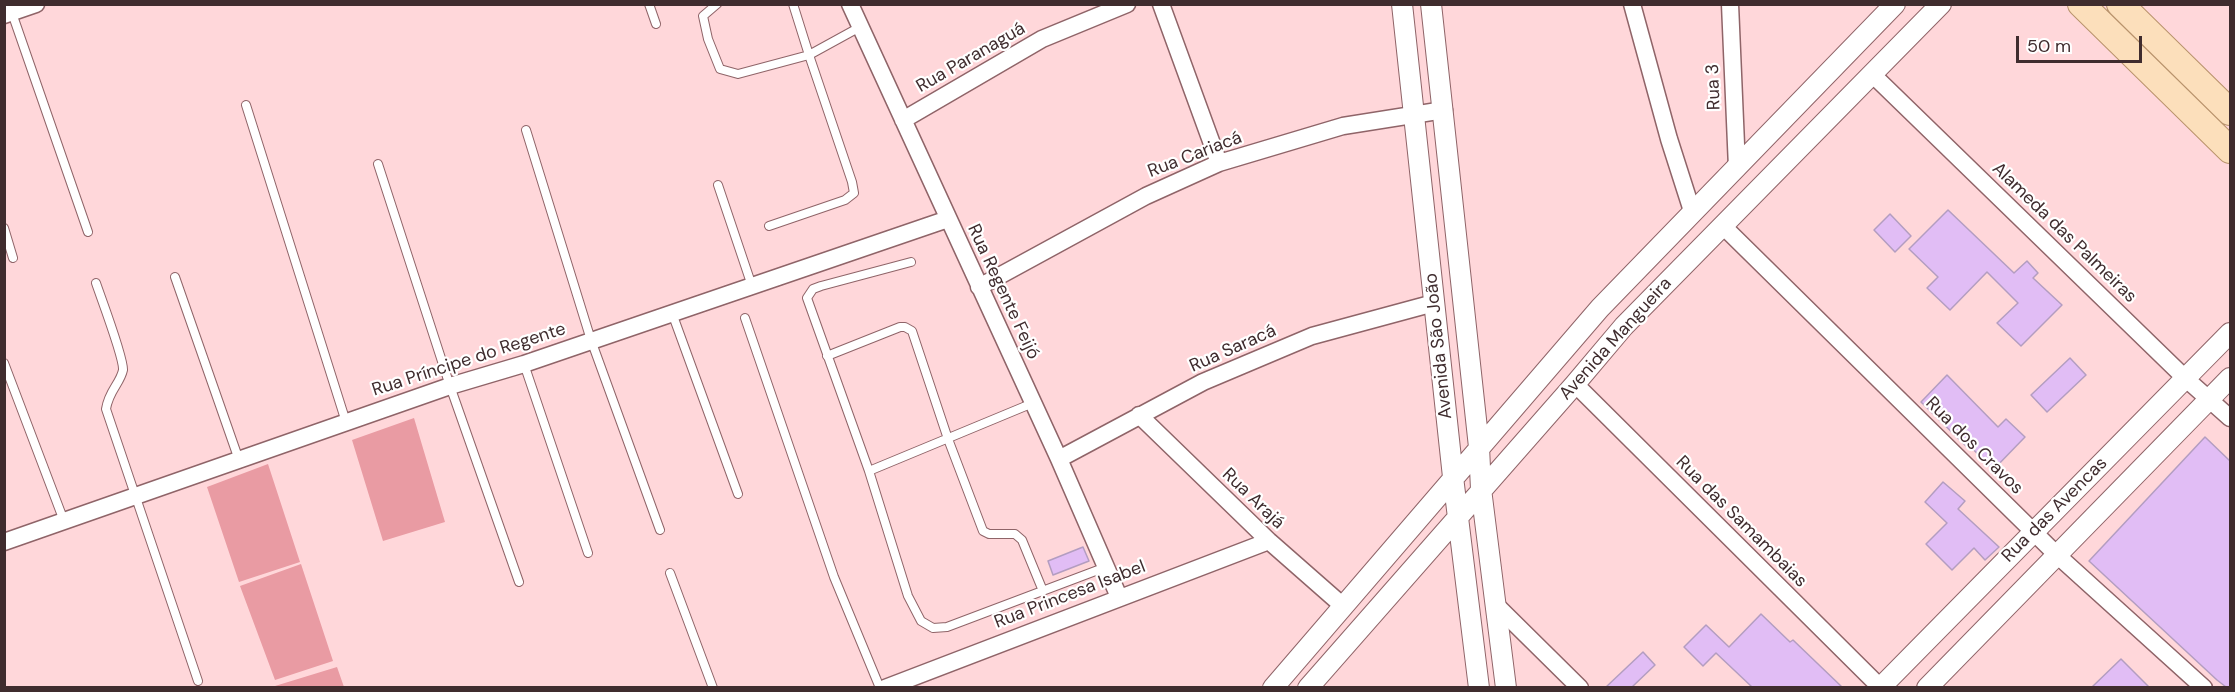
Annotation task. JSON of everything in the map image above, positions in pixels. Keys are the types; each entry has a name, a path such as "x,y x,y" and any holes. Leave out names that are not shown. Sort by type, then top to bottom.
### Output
{"main road":[{"path":"2081,4 2230,150"},
{"path":"2120,4 2230,112"}],"street":[{"path":"8,14 36,4"},
{"name":"Rua Regente Feijó","path":"850,4 1059,459 1119,597"},
{"name":"Rua Paranaguá","path":"903,120 1042,39 1127,4"},
{"path":"1161,4 1220,163"},
{"name":"Avenida São João","path":"1402,4 1453,477 1479,687"},
{"name":"Avenida São João","path":"1431,4 1479,447 1481,489 1506,687"},
{"path":"1632,4 1669,139 1693,214"},
{"name":"Rua 3","path":"1730,4 1737,168"},
{"name":"Avenida Mangueira","path":"1273,687 1600,308 1895,4"},
{"name":"Avenida Mangueira","path":"1308,687 1624,326 1941,4"},
{"name":"Alameda das Palmeiras","path":"1872,74 2185,378 2230,418"},
{"name":"Rua Cariacá","path":"979,287 1146,195 1220,163 1343,126 1443,110"},
{"name":"Rua Príncipe do Regente","path":"4,542 450,386 524,364 948,219"},
{"name":"Rua dos Cravos","path":"1723,226 2057,555 2204,687"},
{"name":"Rua Saracá","path":"1059,459 1203,382 1312,336 1434,303"},
{"name":"Rua das Avencas","path":"1880,687 2230,333"},
{"name":"Rua das Avencas","path":"1927,687 2230,378"},
{"name":"Rua das Samambaias","path":"1575,384 1880,687"},
{"name":"Rua Arajá","path":"1139,415 1269,541 1343,606"},
{"path":"2093,472 2118,494"},
{"name":"Rua Princesa Isabel","path":"885,687 1269,541"},
{"path":"1496,605 1580,687"}],"lane":[{"path":"649,4 656,24"},
{"path":"717,4 703,16 708,39 720,69 738,74 809,56 860,27"},
{"path":"769,226 845,200 854,193 793,4"},
{"path":"8,14 88,232"},
{"path":"246,105 346,422"},
{"path":"526,130 591,340 660,530"},
{"path":"378,164 450,386 519,582"},
{"path":"718,185 752,286"},
{"path":"4,228 13,258"},
{"path":"911,262 821,286 813,289 807,298 869,471 908,597 921,621 933,628 947,627 1106,567"},
{"path":"175,277 239,460"},
{"path":"96,283 123,365 120,380 108,396 106,409 198,681"},
{"path":"672,313 738,494"},
{"path":"745,318 834,577 880,687"},
{"path":"827,356 900,327 912,331 948,439 983,531 989,534 1015,534 1022,540 1043,591"},
{"path":"4,363 64,521"},
{"path":"524,364 588,553"},
{"path":"869,471 1033,403"},
{"path":"670,573 713,687"}],"shaded area":[{"path":"414,418 445,522 383,541 352,440"},
{"path":"268,464 300,562 239,582 207,487"},
{"path":"301,564 333,661 275,680 240,586"},
{"path":"337,667 344,687 275,686"}],"building":[{"path":"1948,210 2014,273 2027,261 2038,273 2033,278 2062,305 2021,346 1997,323 2018,303 1987,272 1950,310 1927,288 1938,277 1909,249"},
{"path":"1890,214 1911,236 1895,252 1874,230"},
{"path":"2070,358 2086,375 2047,412 2031,395"},
{"path":"1947,375 1998,427 2006,419 2025,437 1993,470 1921,402"},
{"path":"2205,437 2230,461 2230,687 2226,687 2217,680 2089,561"},
{"path":"1943,482 1965,501 1958,509 1999,547 1985,560 1974,548 1952,570 1926,544 1947,523 1925,502"},
{"path":"1083,547 1089,561 1053,575 1048,561"},
{"path":"1761,614 1790,642 1793,640 1842,687 1752,687 1716,653 1703,666 1684,647 1706,625 1729,647"},
{"path":"1643,652 1655,665 1632,687 1606,687"},
{"path":"2121,659 2149,687 2092,687"}]}
